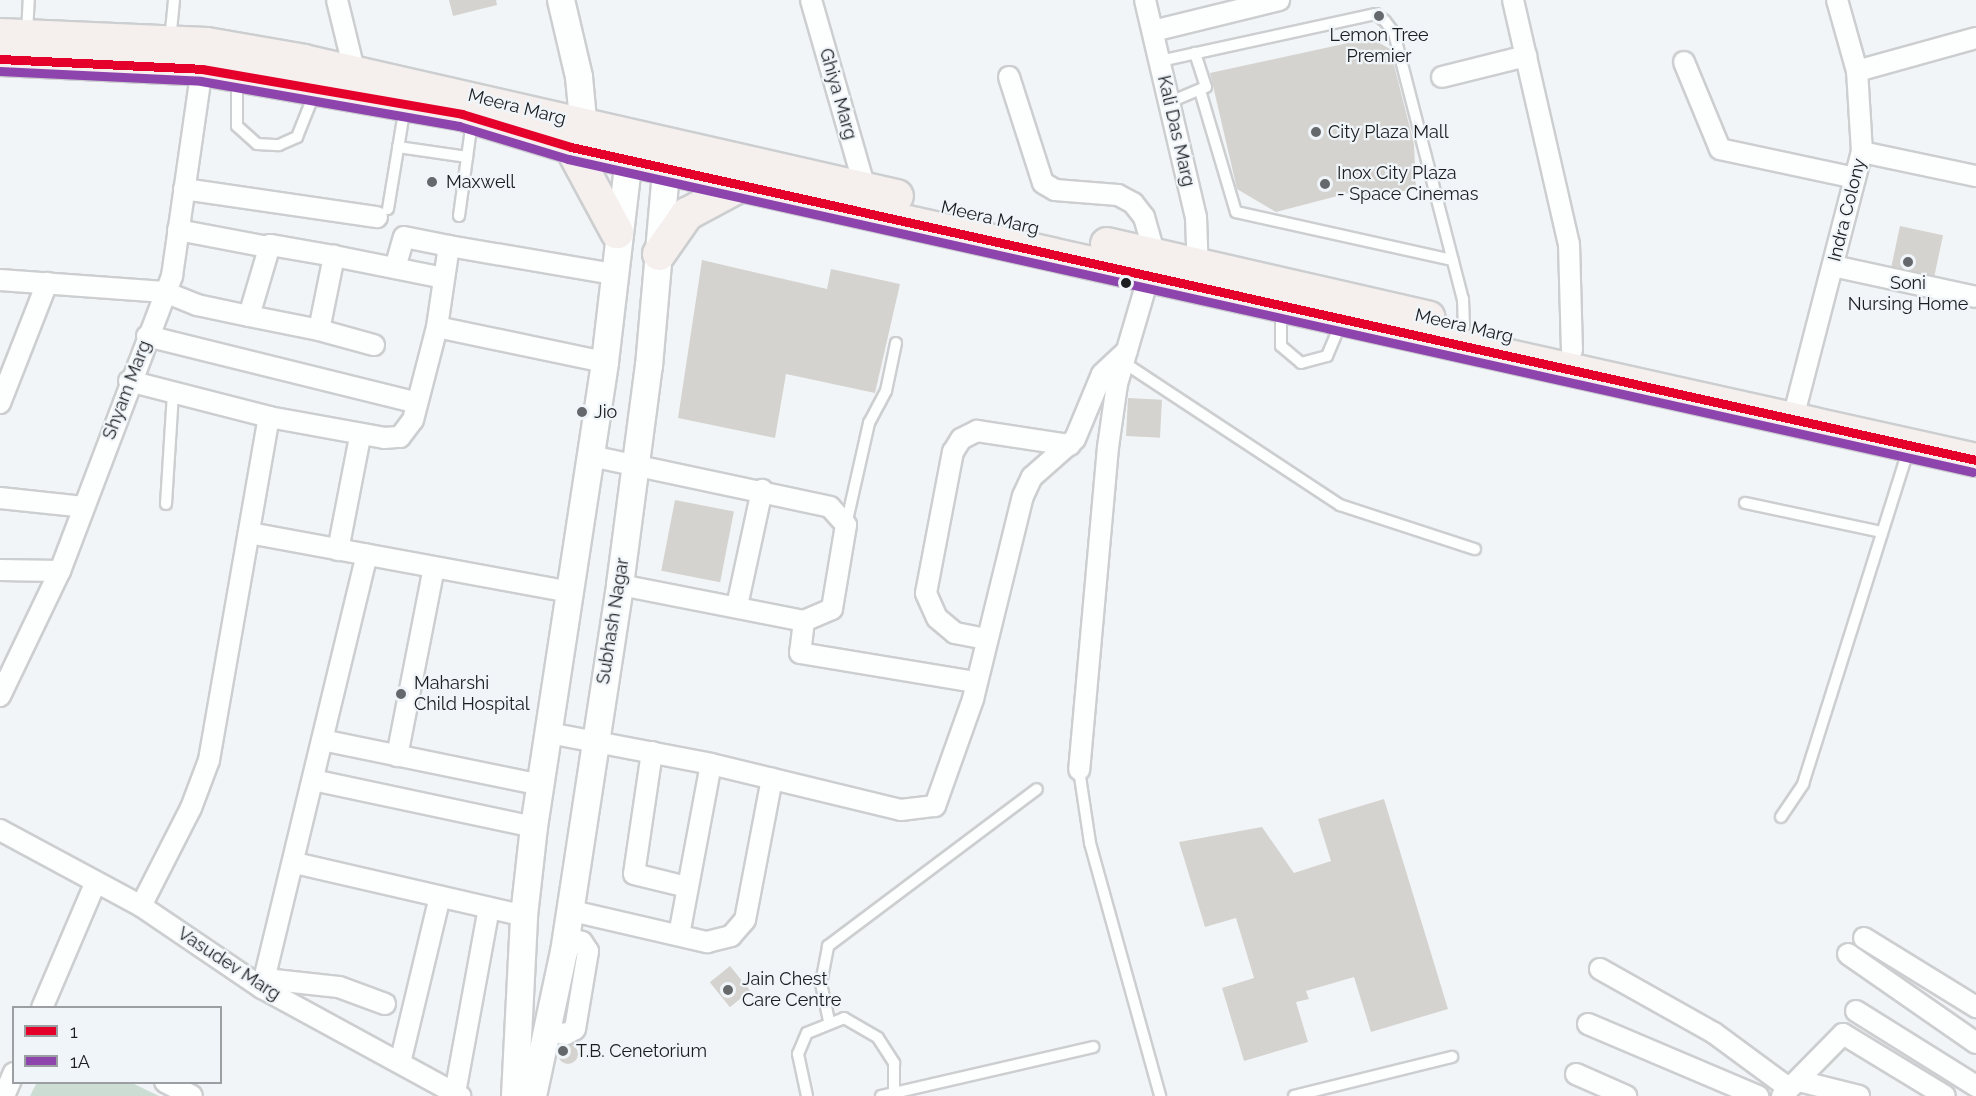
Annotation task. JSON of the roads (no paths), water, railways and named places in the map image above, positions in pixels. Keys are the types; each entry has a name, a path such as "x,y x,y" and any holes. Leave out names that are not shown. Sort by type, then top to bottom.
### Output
{"main road":[{"name":"Meera Marg","path":"13,35 168,55 354,70 580,140"},
{"name":"Meera Marg","path":"0,59 168,55 202,69 317,86 580,140 865,188 1152,265"},
{"path":"580,140 617,232"},
{"name":"Meera Marg","path":"667,156 743,184 1572,350 1796,408 1910,445 1976,460"},
{"path":"659,254 687,214 743,184"},
{"name":"Meera Marg","path":"1197,275 1281,306 1342,320 1796,408 1976,438"}],"street":[{"path":"337,0 354,70"},
{"path":"561,0 580,140"},
{"name":"Ghiya Marg","path":"811,0 865,188"},
{"name":"Kali Das Marg","path":"1145,0 1196,217 1197,275"},
{"path":"1153,31 1279,0"},
{"path":"1513,0 1569,244 1572,350"},
{"name":"Indra Colony","path":"1796,408 1862,152 1857,71 1838,0"},
{"path":"1857,71 1976,38"},
{"path":"1442,77 1526,56"},
{"path":"1684,62 1720,149 1855,178"},
{"name":"Shyam Marg","path":"0,696 60,571 129,381 165,292 178,230 202,69"},
{"path":"1009,77 1043,183 1055,190 1118,195 1132,203 1144,217 1152,265 1125,356 1100,513 1079,770"},
{"path":"515,1096 524,916 534,827 605,362 617,232 630,147"},
{"path":"1862,152 1976,176"},
{"name":"Subhash Nagar","path":"533,1096 566,937 568,910 597,741 638,462 667,156"},
{"path":"184,189 382,213"},
{"path":"178,230 268,248 334,256 444,278"},
{"path":"395,268 404,237 613,274"},
{"path":"129,381 173,394 360,437 400,437 417,403 437,327 449,246"},
{"path":"249,316 268,248"},
{"path":"319,330 334,256"},
{"path":"1833,266 1976,297"},
{"path":"0,280 165,292 249,316 319,330 374,345"},
{"path":"0,403 47,283"},
{"path":"437,327 605,362"},
{"path":"147,336 417,403"},
{"path":"549,733 711,764 901,810 935,806 956,759 1023,496 1032,477 1070,445 1102,374 1125,356"},
{"path":"141,906 191,808 208,760 269,417"},
{"path":"986,639 955,633 937,618 926,593 953,452 961,439 977,431 1070,445"},
{"path":"338,550 360,437"},
{"path":"591,456 638,462 830,507 846,525 832,609 804,621 737,606 620,585"},
{"path":"737,606 762,490"},
{"path":"0,498 84,507"},
{"path":"249,533 570,592"},
{"path":"368,555 322,740 295,863 263,983 339,987 385,1004"},
{"path":"398,756 434,568"},
{"path":"0,570 60,571"},
{"path":"804,621 800,652 976,682"},
{"path":"322,740 541,785"},
{"path":"652,752 634,874 687,887"},
{"path":"679,935 711,764"},
{"path":"568,910 707,942 732,936 744,920 772,779"},
{"path":"313,780 534,827"},
{"name":"Vasudev Marg","path":"0,830 95,884 141,906 263,983 457,1095"},
{"path":"295,863 524,916"},
{"path":"43,1006 95,884"},
{"path":"400,1063 440,897"},
{"path":"457,1095 489,908"},
{"path":"1864,938 1976,1007"},
{"path":"1848,954 1976,1043"},
{"path":"1600,969 1714,1033 1789,1088 1859,1096"},
{"path":"1856,1011 1976,1086"},
{"path":"1588,1024 1758,1096"},
{"path":"1789,1088 1843,1034 1945,1096"},
{"path":"1576,1074 1626,1096"},
{"path":"3,1096 12,1077"},
{"path":"167,1084 192,1096"}],"lane":[{"path":"13,35 29,0"},
{"path":"168,55 174,0"},
{"path":"1160,61 1376,14 1394,33 1453,260 1464,327"},
{"path":"1170,102 1201,94 1206,87 1195,54"},
{"path":"237,74 237,126 257,144 279,145 297,136 317,86"},
{"path":"1201,94 1236,212 1453,260"},
{"path":"382,213 398,147 405,103"},
{"path":"459,216 472,118"},
{"path":"398,147 467,157"},
{"path":"1281,306 1281,346 1301,363 1327,356 1342,320"},
{"path":"846,525 869,423 886,391 896,343"},
{"path":"1125,356 1340,505 1475,549"},
{"path":"166,504 173,394"},
{"path":"1781,817 1803,784 1910,445"},
{"path":"1745,503 1882,532"},
{"path":"1079,770 1090,843 1160,1096"},
{"path":"829,1021 821,983 828,946 1037,789"},
{"path":"807,1096 798,1054 807,1033 829,1021 844,1018 878,1038 894,1063 894,1092"},
{"path":"881,1096 1094,1047"},
{"path":"1294,1096 1452,1057"}],"place":[{"name":"Lemon Tree Premier","path":"1379,16"},
{"name":"City Plaza Mall","path":"1316,132"},
{"name":"Maxwell","path":"432,182"},
{"name":"Inox City Plaza - Space Cinemas","path":"1325,184"},
{"name":"Soni Nursing Home","path":"1908,262"},
{"name":"Jio","path":"582,412"},
{"name":"Maharshi Child Hospital","path":"401,694"},
{"name":"Jain Chest Care Centre","path":"728,990"},
{"name":"T.B. Cenetorium","path":"563,1051"}]}
